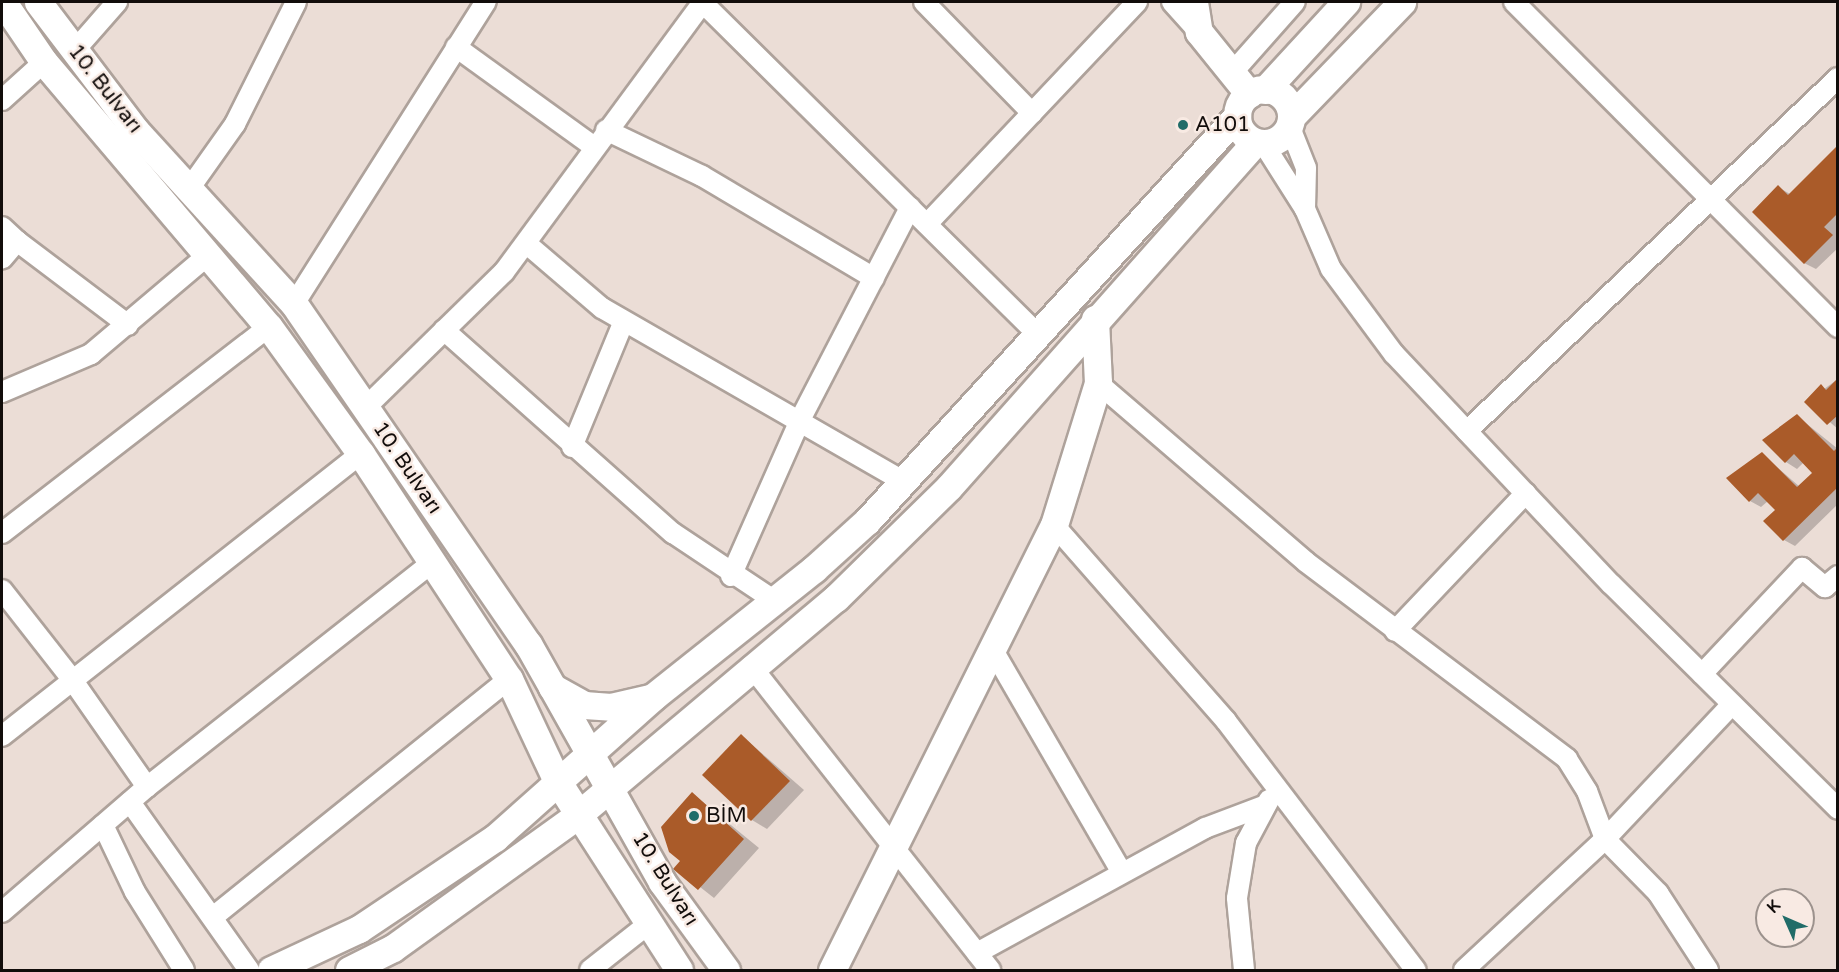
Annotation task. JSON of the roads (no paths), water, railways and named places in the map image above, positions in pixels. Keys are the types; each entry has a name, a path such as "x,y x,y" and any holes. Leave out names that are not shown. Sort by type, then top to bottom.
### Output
{"main road":[{"name":"10. Bulvarı","path":"3,2 44,62 269,327 361,454 509,679 556,779 646,927 679,970"},
{"name":"10. Bulvarı","path":"38,2 135,131 294,304 552,687 662,882 726,970"},
{"path":"1194,2 1199,32 1251,100"},
{"path":"271,970 359,929 495,838 556,779 591,754 653,697 775,601 867,521 1251,100 1346,2"},
{"path":"349,970 393,948 578,815 751,666 836,598 949,487 1095,319 1259,142 1279,139 1290,121 1402,2"},
{"path":"1251,100 1287,101 1290,121"},
{"path":"1251,100 1242,132 1259,142"},
{"path":"832,970 895,842 994,652 1054,525 1098,384 1095,319"},
{"path":"552,687 584,705 611,707 653,697"},
{"path":"495,838 529,785 535,761 525,709"}],"street":[{"path":"75,50 117,2"},
{"path":"189,189 235,124 296,2"},
{"path":"294,304 486,2"},
{"path":"365,408 527,244 593,146 703,2 1037,333"},
{"path":"924,2 1032,113"},
{"path":"927,224 1137,2"},
{"path":"1172,2 1199,32"},
{"path":"1232,74 1295,2"},
{"path":"1514,2 1838,327"},
{"path":"456,47 593,146"},
{"path":"2,100 44,62"},
{"path":"1467,431 1838,78"},
{"path":"1290,121 1306,168 1305,209"},
{"path":"606,130 702,176 874,278"},
{"path":"1259,142 1305,209 1330,269 1394,354 1731,704 1838,809"},
{"path":"731,576 801,418 910,208"},
{"path":"2,227 17,241 128,325"},
{"path":"2,259 17,241"},
{"path":"527,244 570,284 624,321 801,418 903,481"},
{"path":"2,392 91,354 128,325 207,255"},
{"path":"572,447 624,321"},
{"path":"2,533 269,327"},
{"path":"444,330 572,447 731,576 775,601"},
{"path":"1098,384 1395,631 1567,759 1587,791 1605,839 1658,893 1707,970"},
{"path":"2,736 72,678 361,454"},
{"path":"1395,631 1526,493"},
{"path":"1054,525 1226,722 1271,797 1416,970"},
{"path":"2,912 147,787 433,562"},
{"path":"1702,674 1802,568 1825,587 1838,576"},
{"path":"2,590 72,678 147,787"},
{"path":"994,652 1122,873"},
{"path":"751,666 895,842 990,970"},
{"path":"213,917 509,679"},
{"path":"1464,970 1605,839 1731,704"},
{"path":"978,952 1205,828 1271,797"},
{"path":"1244,970 1237,898 1246,843 1271,797"},
{"path":"130,802 249,970"},
{"path":"103,825 184,970"},
{"path":"590,970 646,927"}],"place":[{"name":"A101","path":"1183,125"},
{"name":"BİM","path":"694,816"}]}
